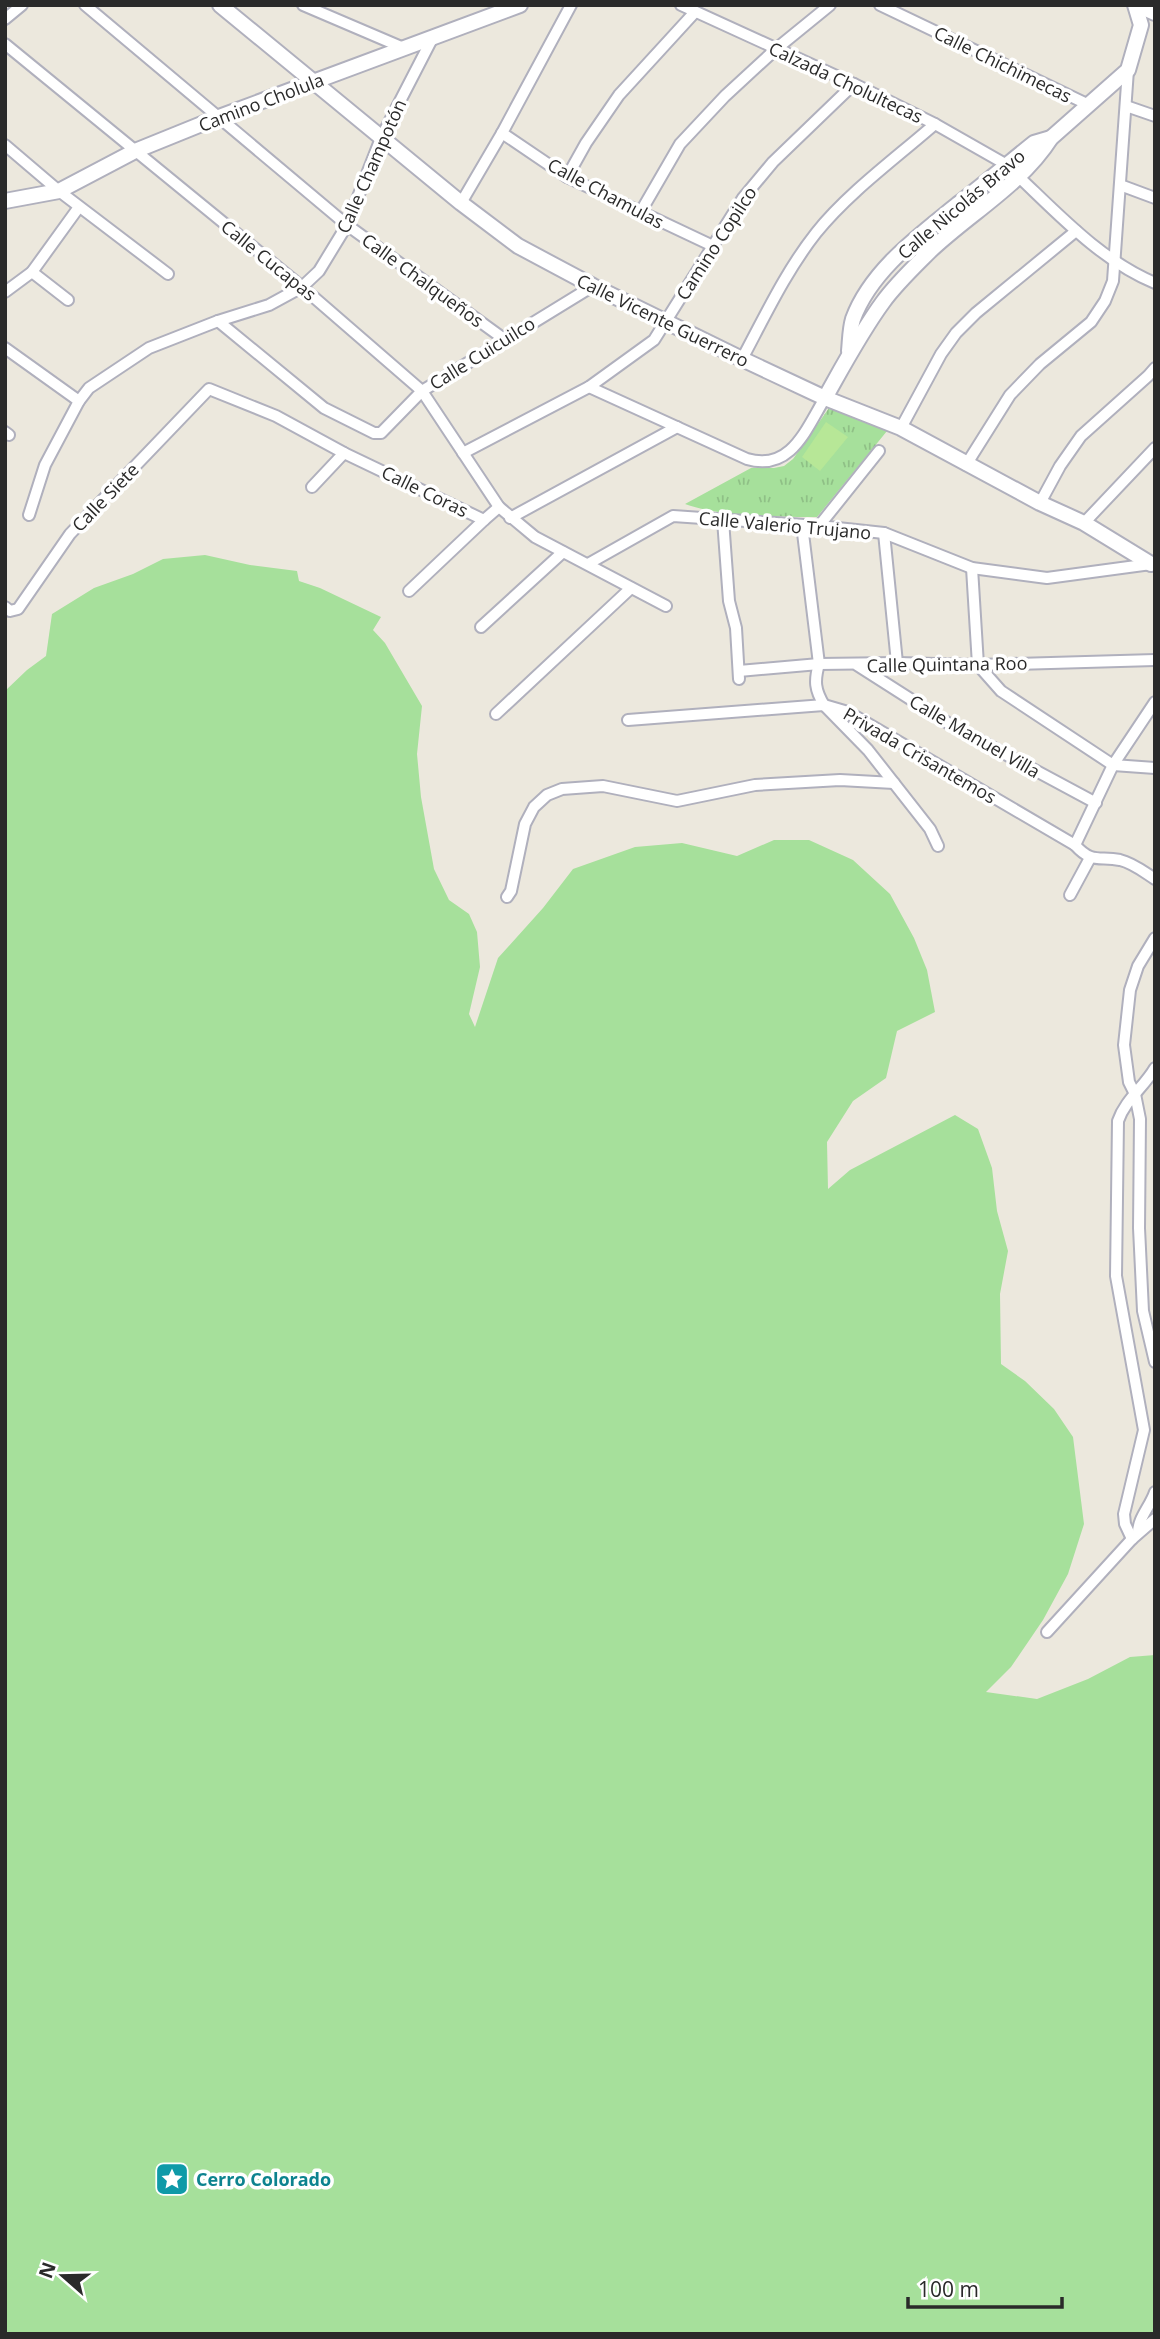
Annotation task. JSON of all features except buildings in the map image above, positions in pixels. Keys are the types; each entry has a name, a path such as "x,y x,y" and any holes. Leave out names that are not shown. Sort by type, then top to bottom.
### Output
{"main road":[{"name":"Calle Vicente Guerrero","path":"220,5 461,203 518,246 593,286 825,398 901,428 1040,503 1084,523 1153,564"},
{"path":"1136,5 1155,15 1140,26"},
{"path":"1128,69 1140,26 1136,5"},
{"name":"Camino Cholula","path":"5,201 59,191 135,151 219,117 432,39 509,7"},
{"name":"Calle Nicolás Bravo","path":"825,398 883,302 901,282 939,243 1019,177 1051,138 1128,69"},
{"name":"Calle Nicolás Bravo","path":"848,356 852,322 877,279 915,239 1034,143 1051,138"}],"street":[{"path":"5,19 22,5"},
{"name":"Calle Chalqueños","path":"85,5 347,225 504,339"},
{"path":"303,5 406,49"},
{"path":"461,203 571,5"},
{"name":"Calzada Cholultecas","path":"681,5 854,84 935,124 1007,165"},
{"path":"640,213 680,144 725,96 830,5"},
{"name":"Calle Chichimecas","path":"880,5 1089,105"},
{"path":"567,177 586,142 619,95 695,12"},
{"name":"Calle Champotón","path":"29,515 45,465 79,401 89,388 149,348 218,321 269,305 302,287 318,271 347,225 381,138 432,39"},
{"name":"Calle Cucapas","path":"5,44 302,287 422,391 499,507"},
{"path":"967,465 1010,394 1099,312 1113,281 1128,69"},
{"name":"Camino Copilco","path":"463,453 589,387 654,340 743,198 773,162 854,84"},
{"path":"1126,106 1155,116"},
{"path":"743,359 781,286 817,231 872,177 935,124"},
{"name":"Calle Chamulas","path":"502,133 567,177 713,246"},
{"path":"5,145 79,207 168,274"},
{"path":"1019,177 1076,231 1136,275 1155,283"},
{"path":"1121,185 1155,198"},
{"path":"5,292 32,272 79,207"},
{"path":"901,428 941,354 956,333 976,313 1076,231"},
{"path":"32,272 68,300"},
{"name":"Calle Cuicuilco","path":"218,321 324,408 374,433 381,433 422,391 593,286"},
{"path":"5,348 79,401"},
{"path":"1040,503 1060,466 1081,436 1155,368"},
{"path":"589,387 677,427"},
{"name":"Calle Coras","path":"209,389 276,416 344,453 484,520 499,507"},
{"name":"Calle Siete","path":"8,609 18,609 70,534 209,389"},
{"name":"Calle Nicolás Bravo","path":"677,427 747,459 764,463 775,461 793,447 825,398"},
{"path":"510,518 677,427"},
{"path":"1084,523 1155,448"},
{"path":"819,526 879,451"},
{"path":"312,487 344,453"},
{"path":"499,507 535,537 666,606"},
{"name":"Calle Valerio Trujano","path":"588,564 673,516 884,533 972,568 1047,578 1153,564"},
{"path":"409,591 484,520"},
{"name":"Calle Quintana Roo","path":"723,520 729,601 736,628 739,675 819,664 978,665 1155,660"},
{"path":"802,525 819,664 815,687 824,705 868,750 930,829 939,846"},
{"path":"884,533 897,663"},
{"path":"481,627 563,552"},
{"path":"972,568 978,665 1001,691 1113,765 1155,768"},
{"path":"496,714 631,588"},
{"name":"Calle Manuel Villa","path":"857,665 951,725 1096,803"},
{"path":"1075,845 1113,765 1155,702"},
{"name":"Privada Crisantemos","path":"628,720 824,705 848,712 1075,845 1090,858"},
{"path":"507,897 525,824 534,807 547,795 562,789 603,786 677,800 755,785 840,780 894,783"},
{"path":"1070,895 1090,858 1119,860 1155,879"},
{"path":"1155,938 1138,966 1130,990 1124,1045 1129,1082 1135,1094 1140,1119 1139,1228 1143,1311 1155,1362"},
{"path":"1135,1536 1125,1524 1124,1514 1144,1430 1116,1276 1118,1121 1122,1110 1144,1086 1155,1068"},
{"path":"1117,1230 1139,1228"},
{"path":"1135,1536 1138,1524 1155,1492"},
{"path":"1047,1632 1135,1536 1155,1519"}],"green space":[{"path":"829,408 887,431 817,517 732,514 685,504 751,468 784,466 793,459"},
{"path":"826,422 848,437 820,471 802,457"},
{"path":"205,555 250,565 297,571 299,581 381,617 373,630 385,643 422,706 417,754 421,797 434,869 449,900 469,914 477,932 480,967 469,1014 475,1027 498,958 543,908 573,869 635,847 682,843 737,856 774,840 809,840 853,860 890,894 914,938 927,970 935,1012 897,1031 886,1078 853,1101 827,1142 828,1189 850,1170 955,1115 978,1129 992,1168 997,1211 1008,1251 1000,1294 1001,1364 1025,1381 1054,1409 1073,1437 1084,1524 1068,1574 1043,1620 1011,1667 986,1692 1037,1699 1088,1679 1130,1657 1155,1655 1155,2334 5,2334 5,691 46,656 52,614 94,588 133,574 163,559"}],"place":[{"name":"Cerro Colorado","path":"172,2179"}]}
